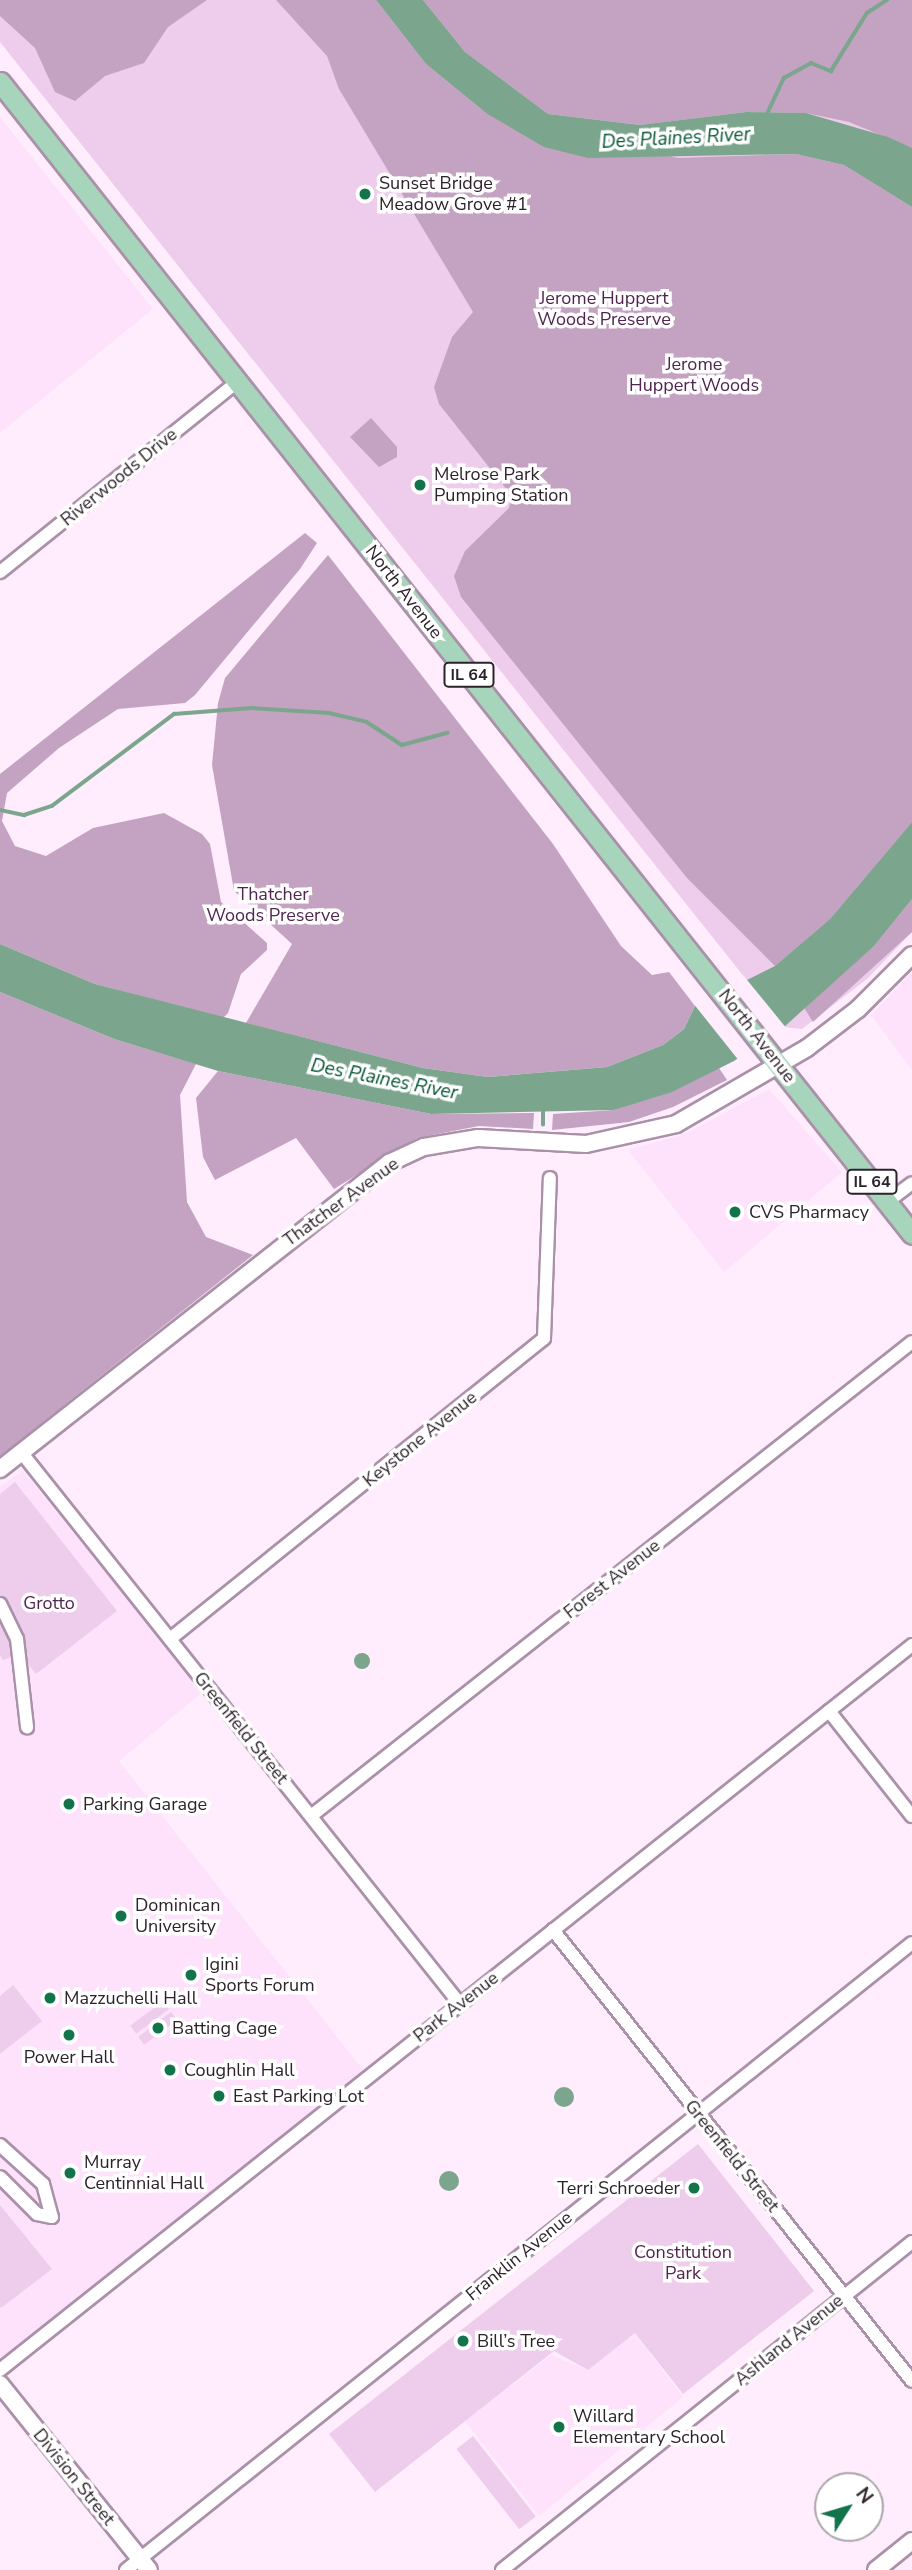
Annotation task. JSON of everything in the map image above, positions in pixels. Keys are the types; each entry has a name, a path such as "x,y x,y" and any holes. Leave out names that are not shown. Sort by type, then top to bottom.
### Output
{"main road":[{"name":"North Avenue","path":"0,82 912,1234"}],"street":[{"name":"Riverwoods Drive","path":"0,572 237,382"},
{"name":"Thatcher Avenue","path":"0,1469 363,1181 409,1153 478,1138 564,1145 625,1138 702,1112 780,1066 858,1009 912,955"},
{"name":"Keystone Avenue","path":"170,1639 544,1338 550,1178"},
{"path":"887,1202 912,1183"},
{"name":"Forest Avenue","path":"311,1816 912,1342"},
{"name":"Greenfield Street","path":"21,1452 460,2004"},
{"path":"0,1604 17,1639 27,1727"},
{"name":"Park Avenue","path":"0,2370 912,1645"},
{"path":"828,1711 912,1816"},
{"name":"Greenfield Street","path":"553,1930 912,2381"},
{"name":"Franklin Avenue","path":"126,2570 144,2564 698,2113 912,1943"},
{"path":"0,2145 43,2184 52,2217 37,2214 0,2177"},
{"name":"Ashland Avenue","path":"502,2570 912,2242"},
{"name":"Division Street","path":"0,2384 144,2564"},
{"path":"876,2570 912,2541"}],"shaded area":[{"path":"0,117 153,309 0,433"},
{"path":"912,972 912,1070 871,1015"},
{"path":"769,1089 842,1172 724,1272 628,1150 687,1133"},
{"name":"Dominican University","path":"23,1471 203,1692 119,1761 364,2071 0,2359 0,1486"},
{"name":"Willard Elementary School","path":"635,2333 683,2397 539,2516 465,2421 551,2355 588,2370"}],"green space":[{"name":"Jerome Huppert Woods Preserve","path":"0,0 912,0 912,932 867,979 802,1029 784,1027 0,42"},
{"path":"0,0 207,0 168,27 144,63 105,76 75,101 55,92 35,48 0,16"},
{"name":"Jerome Huppert Woods","path":"276,0 376,0 426,64 486,113 678,158 796,154 844,165 912,207 912,822 830,919 775,966 687,878 461,597 454,576 465,551 509,508 511,495 439,404 434,387 452,337 473,312 339,89 327,56"},
{"path":"423,0 912,0 912,148 849,122 806,113 745,112 641,125 548,114 465,52"},
{"path":"371,418 397,447 397,457 379,467 350,437"},
{"path":"305,533 317,543 300,569 195,695 185,703 118,709 59,748 7,793 2,821 15,846 46,856 93,828 164,813 202,834 210,844 221,902 267,943 267,950 241,974 228,1013 223,1018 95,984 0,944 0,774"},
{"name":"Thatcher Woods Preserve","path":"328,555 553,844 621,946 652,975 669,972 695,1006 684,1029 663,1045 607,1067 488,1077 423,1068 246,1023 292,944 234,891 212,765 218,703 225,678"},
{"path":"912,899 912,932 813,1022 803,1006 874,946"},
{"path":"0,992 114,1039 196,1064 180,1095 187,1202 206,1237 253,1255 0,1456"},
{"path":"719,1068 727,1080 673,1107 629,1122 552,1130 553,1114 614,1110"},
{"path":"218,1071 431,1114 534,1113 533,1129 479,1126 417,1138 334,1189 296,1138 215,1180 203,1157 196,1098"},
{"name":"Grotto","path":"15,1482 117,1611 36,1674 20,1654 3,1660 0,1655 0,1494"},
{"path":"13,1985 42,2021 0,2054 0,1996"},
{"name":"Batting Cage","path":"163,2001 169,2009 136,2034 130,2026"},
{"name":"Batting Cage","path":"171,2012 177,2020 144,2045 138,2037"},
{"name":"Constitution Park","path":"698,2144 814,2291 683,2394 635,2333 588,2370 554,2351 375,2492 329,2434"},
{"path":"0,2205 52,2269 1,2308 0,2306"},
{"path":"473,2436 536,2516 519,2529 456,2449"}],"water":[{"name":"Des Plaines River","path":"376,0 423,0 465,52 548,114 640,125 746,112 806,113 888,137 912,148 912,207 844,165 796,154 588,158 544,147 486,113 426,64"},
{"name":"Des Plaines River","path":"912,822 912,899 874,946 784,1027 734,1061 672,1092 614,1110 431,1114 218,1071 114,1039 0,992 0,944 95,984 423,1068 488,1077 607,1067 663,1045 684,1029 695,1006 775,966 830,919"},
{"path":"362,1653 370,1661 362,1669 354,1661"},
{"path":"564,2087 571,2090 574,2097 571,2104 564,2107 557,2104 554,2097 557,2090"},
{"path":"449,2171 456,2174 459,2181 456,2188 449,2191 442,2188 439,2181 442,2174"}],"pier":[{"path":"743,975 787,1029 740,1062 693,1003"}],"waterway":[{"path":"766,116 784,78 811,63 831,71 867,13 887,0"},
{"path":"0,810 24,815 52,806 174,714 252,708 329,713 367,722 402,745 447,733"},
{"path":"543,1109 543,1125"}],"place":[{"name":"Sunset Bridge Meadow Grove #1","path":"365,194"},
{"name":"Melrose Park Pumping Station","path":"420,485"},
{"name":"CVS Pharmacy","path":"735,1212"},
{"name":"Parking Garage","path":"69,1804"},
{"name":"Dominican University","path":"121,1916"},
{"name":"Igini Sports Forum","path":"191,1975"},
{"name":"Mazzuchelli Hall","path":"50,1998"},
{"name":"Batting Cage","path":"158,2028"},
{"name":"Power Hall","path":"69,2035"},
{"name":"Coughlin Hall","path":"170,2070"},
{"name":"East Parking Lot","path":"219,2096"},
{"name":"Murray Centinnial Hall","path":"70,2173"},
{"name":"Terri Schroeder","path":"694,2188"},
{"name":"Bill’s Tree","path":"463,2341"},
{"name":"Willard Elementary School","path":"559,2427"}]}
